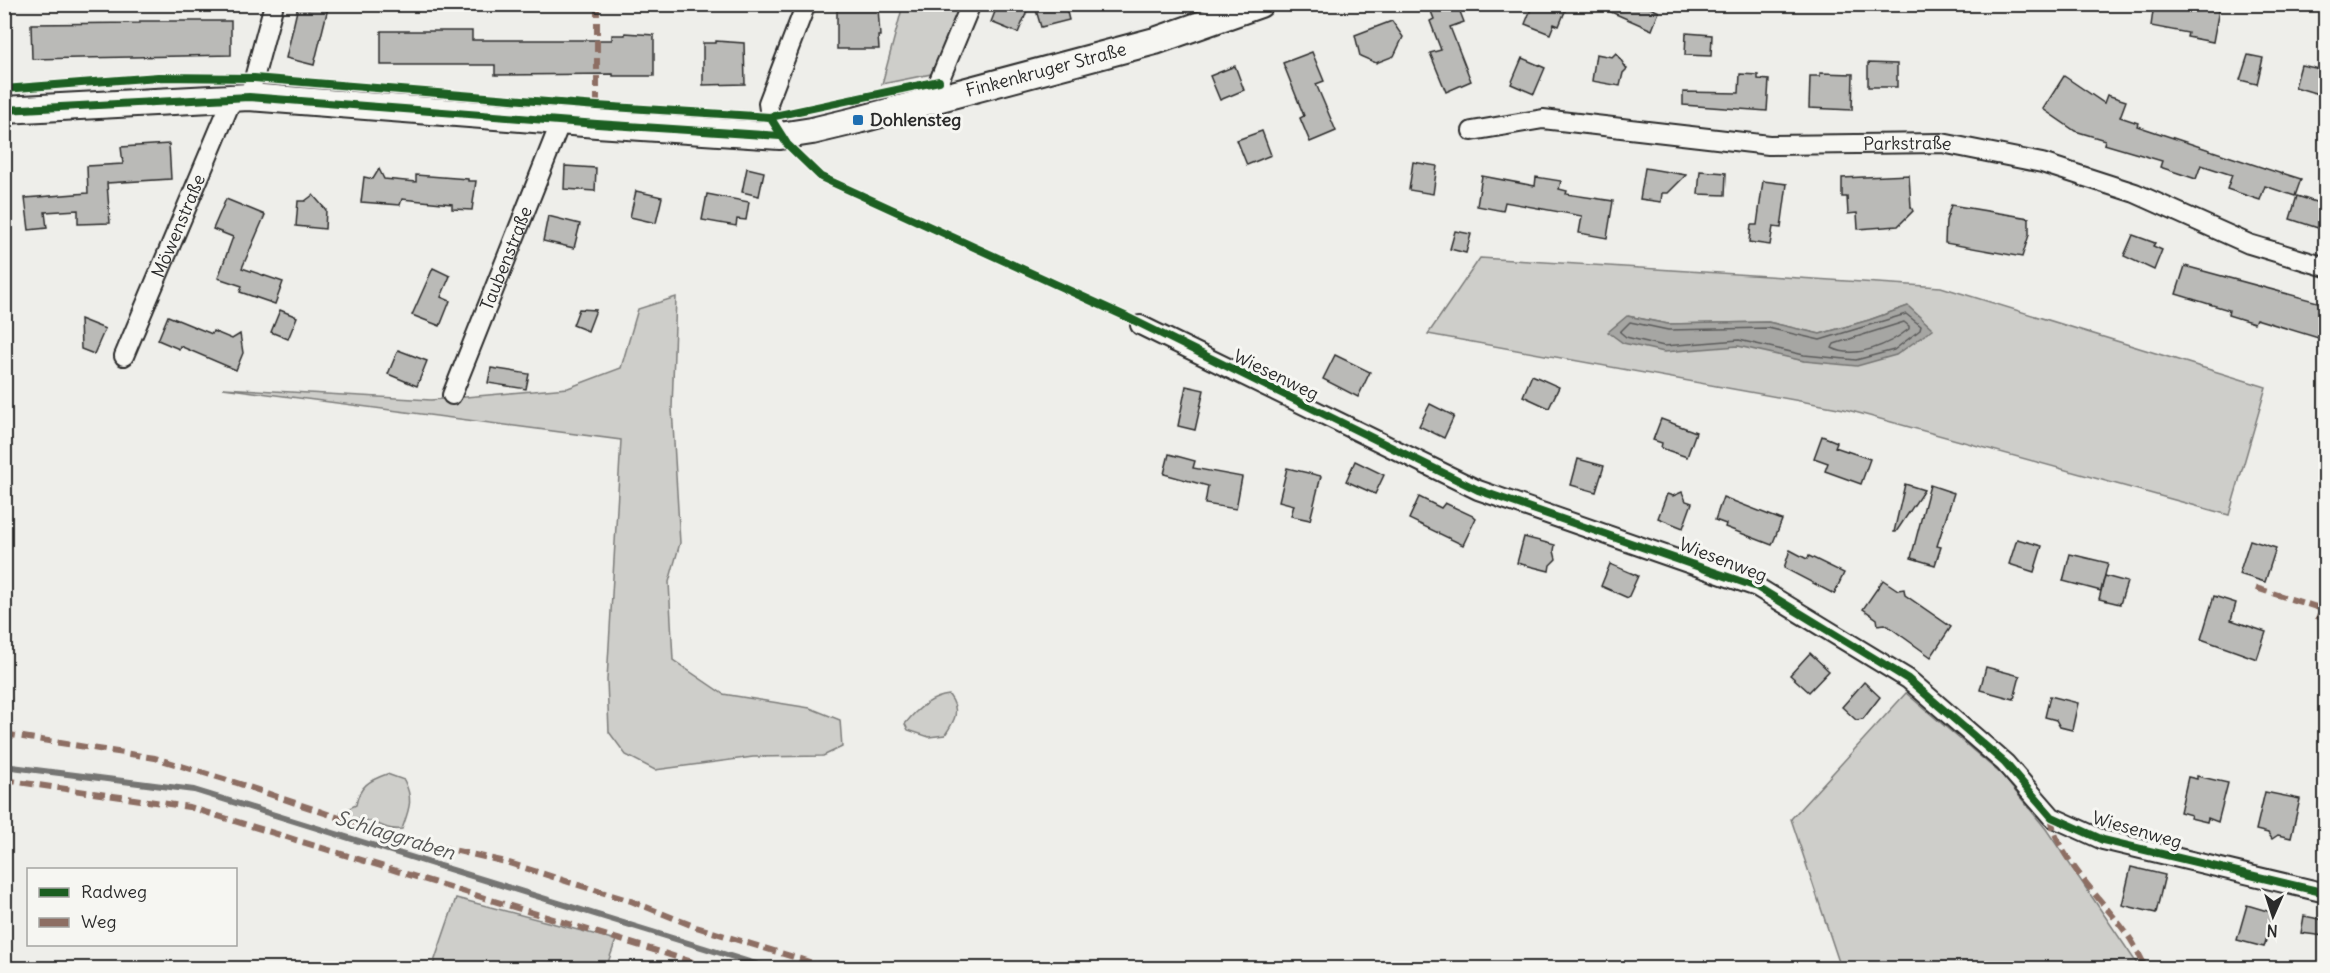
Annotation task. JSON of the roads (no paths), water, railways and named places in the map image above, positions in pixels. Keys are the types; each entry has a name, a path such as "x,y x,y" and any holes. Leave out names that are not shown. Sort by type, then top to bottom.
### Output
{"street":[{"name":"Möwenstraße","path":"124,356 241,97 274,4"},
{"path":"780,136 770,117 768,103 806,4"},
{"path":"945,97 939,81 971,4"},
{"name":"Finkenkruger Straße","path":"4,110 241,97 780,136 812,131 1155,41 1260,4"},
{"name":"Parkstraße","path":"1472,131 1543,119 1769,145 1942,143 2042,164 2114,187 2249,244 2325,267"},
{"name":"Taubenstraße","path":"452,395 561,121"},
{"name":"Wiesenweg","path":"1140,325 1478,490 1757,587 1908,679 2005,763 2052,817 2103,840 2325,893"}],"water":[{"path":"1908,306 1933,329 1896,355 1857,366 1804,361 1738,346 1664,352 1623,343 1608,332 1627,316 1668,324 1768,322 1820,334"}],"waterway":[{"name":"Schlaggraben","path":"4,766 194,790 769,968"}],"place":[{"name":"Dohlensteg","path":"858,120"}]}
